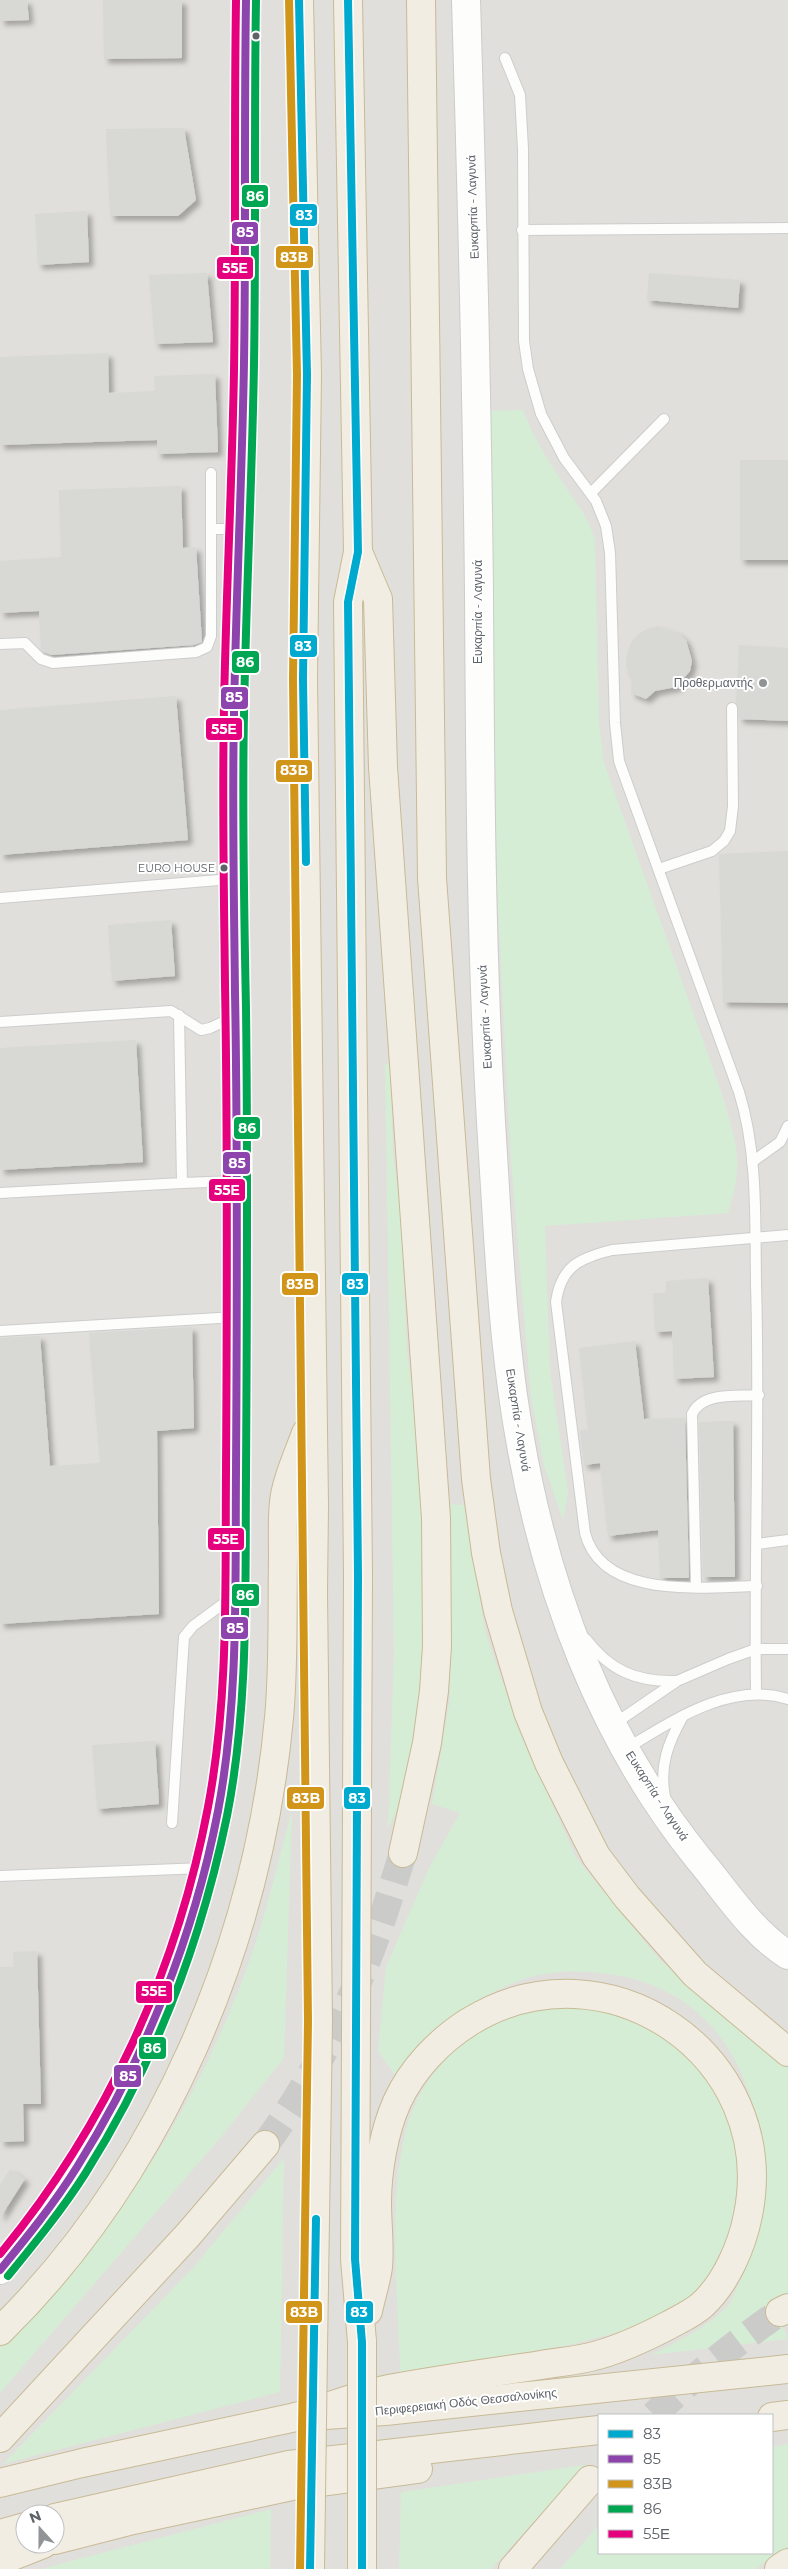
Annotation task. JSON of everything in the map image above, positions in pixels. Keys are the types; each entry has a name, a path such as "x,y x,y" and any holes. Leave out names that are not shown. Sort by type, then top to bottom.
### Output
{"highway":[{"path":"299,0 307,375 303,680 318,2021 310,2569"},
{"path":"348,0 358,552 348,602 358,1576 355,2259 362,2342 362,2569"},
{"path":"421,0 432,878 476,1479 486,1553 498,1611 528,1712 549,1763 596,1856 649,1923 695,1974 788,2052"},
{"path":"358,552 378,599 384,777 436,1518 437,1646 434,1691 427,1743 403,1853"},
{"path":"0,2331 69,2254 101,2212 133,2164 170,2096 196,2038 223,1967 251,1877 274,1766 281,1699 284,1500 312,1415"},
{"path":"296,2417 385,2390 596,2356 640,2340 702,2306 723,2279 737,2252 747,2222 753,2192 752,2159 746,2127 733,2095 716,2068 694,2044 672,2026 641,2010 608,1998 574,1993 546,1994 514,2000 486,2012 457,2030 432,2051 397,2103 394,2111 381,2166 377,2198 378,2266 362,2342"},
{"path":"0,2438 194,2228 265,2145"},
{"name":"Περιφερειακή Οδός Θεσσαλονίκης","path":"0,2483 82,2463 296,2417 385,2411 788,2369"},
{"path":"773,2417 788,2415"},
{"path":"65,2516 289,2465 590,2431"},
{"path":"65,2537 133,2520 292,2486 545,2451 590,2431"},
{"path":"513,2569 590,2480"},
{"path":"0,2534 15,2530"},
{"path":"0,2561 18,2554"},
{"path":"779,2569 788,2564"}],"street":[{"path":"0,2270 66,2184 129,2073 145,2040 175,1965 204,1868 218,1810 226,1753 236,1594 237,1015 233,719 244,362 246,0"},
{"name":"Ευκαρπία - Λαγυνά","path":"466,0 474,260 482,944 503,1306 515,1408 537,1518 560,1601 583,1664 626,1748 670,1820 746,1917 767,1940 788,1955"}],"lane":[{"path":"505,58 520,96 523,148 524,341 531,381 540,414 552,439 568,465 591,493 602,514 609,540 617,751 739,1092 750,1131 759,1395 756,1693"},
{"path":"522,230 788,228"},
{"path":"591,493 664,419"},
{"path":"0,644 25,643 41,659 53,663 202,650 210,642 211,636 211,473"},
{"path":"211,529 239,529"},
{"path":"659,869 712,851 724,841 730,831 733,806 732,708"},
{"path":"0,898 235,879"},
{"path":"0,1022 168,1011 178,1015 201,1030 210,1028 237,1015"},
{"path":"178,1015 182,1183"},
{"path":"752,1162 780,1142 788,1126"},
{"path":"0,1193 237,1181"},
{"path":"757,1586 696,1587 651,1584 624,1576 601,1563 588,1544 580,1499 556,1313 558,1288 563,1275 576,1264 590,1256 612,1250 788,1235"},
{"path":"0,1331 237,1317"},
{"path":"696,1587 692,1414 695,1408 706,1399 759,1395"},
{"path":"757,1544 788,1540"},
{"path":"172,1823 184,1637 193,1626 236,1594"},
{"path":"560,1601 586,1640 611,1666 638,1678 658,1682 677,1681"},
{"path":"613,1724 677,1681 756,1649 788,1649"},
{"path":"626,1748 684,1714 726,1700 756,1693 774,1694 788,1699"},
{"path":"670,1820 662,1782 663,1759 671,1737 684,1714"},
{"path":"0,1876 204,1868"}],"shaded area":[{"path":"0,0 788,0 788,2569 0,2569"}],"green space":[{"path":"523,410 542,450 587,519 593,533 595,541 599,724 604,763 722,1094 737,1153 736,1180 728,1213 545,1226 550,1371 568,1492 563,1520 544,1465 531,1398 511,1161 498,911 488,411"},
{"path":"385,1064 390,1064 393,1154 401,1218 407,1352 419,1438 426,1564 426,1639 410,1786 388,1828 394,1651"},
{"path":"451,1504 464,1505 486,1635 519,1729 576,1858 660,1960 788,2066 788,2296 774,2303 788,2339 651,2355 702,2327 729,2305 747,2259 758,2210 760,2159 753,2109 737,2063 709,2024 671,1994 621,1976 584,1972 548,1973 524,1979 475,2003 460,2014 417,2060 395,2075 378,2051 386,1967 430,1866 460,1813 432,1804 450,1699"},
{"path":"292,1811 284,2058 221,2137 0,2393 0,2343 67,2274 114,2217 162,2146 203,2071 238,1993 258,1936"},
{"path":"552,2003 625,2013 690,2053 726,2104 743,2188 722,2258 699,2290 684,2302 634,2328 569,2345 400,2373 395,2226 397,2188 402,2151 410,2117 429,2079 443,2062 468,2038 494,2021"},
{"path":"284,2158 280,2392 3,2464 193,2268"},
{"path":"788,2444 788,2547 755,2569 560,2569 598,2526 598,2554 773,2554 773,2447"},
{"path":"585,2465 491,2569 399,2569 401,2492"},
{"path":"271,2509 270,2569 42,2569 75,2560"}],"building":[{"path":"0,0 27,0 29,20 0,21"},
{"path":"103,0 182,0 182,58 104,59"},
{"path":"184,128 196,200 178,216 110,216 106,129"},
{"path":"87,211 89,262 38,265 35,214"},
{"path":"207,273 213,342 155,344 149,275"},
{"path":"649,273 740,280 738,308 647,300"},
{"path":"108,353 109,393 155,391 154,376 215,374 218,452 157,454 157,440 0,445 0,357"},
{"path":"740,460 788,460 788,560 740,560"},
{"path":"181,486 183,548 196,547 202,642 194,645 51,655 41,650 39,611 0,613 0,561 61,557 59,490"},
{"path":"658,626 678,633 686,640 692,661 690,671 676,687 655,691 646,699 631,693 632,678 626,666 627,653 631,643 638,634"},
{"name":"Προθερμαντής","path":"739,645 788,648 788,721 739,719 736,703"},
{"path":"176,696 188,840 0,855 0,710"},
{"path":"788,851 788,1003 723,1002 719,854"},
{"path":"171,920 175,976 112,981 108,925"},
{"path":"136,1040 143,1162 0,1170 0,1048"},
{"path":"708,1278 714,1377 674,1379 672,1331 655,1332 653,1293 666,1293 666,1281"},
{"path":"192,1327 194,1428 157,1431 159,1614 0,1624 0,1338 40,1336 50,1466 100,1463 89,1333"},
{"path":"635,1341 644,1419 685,1418 689,1578 660,1578 658,1530 608,1536 600,1463 584,1465 580,1430 588,1430 579,1348"},
{"path":"733,1421 735,1577 703,1577 699,1422"},
{"path":"155,1741 159,1804 97,1809 92,1745"},
{"path":"37,1951 41,2104 23,2104 24,2141 0,2142 0,1967 14,1967 13,1952"},
{"path":"10,2169 25,2179 0,2218 0,2185"}],"tunnel":[{"path":"265,2145 294,2103 344,2012 376,1938 403,1853"},
{"path":"655,2414 715,2361 780,2312"}],"transit line":[{"name":"55Ε","path":"0,2254 38,2205 73,2153 104,2100 132,2044 157,1987 195,1868 208,1807 220,1724 225,1598 227,1350 223,742 234,371 236,0"},
{"name":"85","path":"0,2270 30,2233 77,2167 102,2126 145,2040 181,1950 208,1858 218,1811 230,1727 235,1600 237,1353 233,748 244,362 246,0"},
{"name":"86","path":"8,2276 58,2213 85,2174 133,2090 153,2046 189,1956 204,1910 227,1816 239,1732 245,1604 247,1301 247,1067 243,752 254,364 256,0"},
{"name":"83B","path":"289,0 297,375 293,679 308,2021 300,2569"},
{"name":"83","path":"299,0 307,375 303,679 306,862"},
{"name":"83","path":"348,0 358,552 348,602 358,1576 355,2259 362,2342 362,2569"},
{"name":"83","path":"310,2569 316,2219"}],"place":[{"name":"Προθερμαντής","path":"763,683"},
{"name":"EURO HOUSE","path":"224,868"}]}
